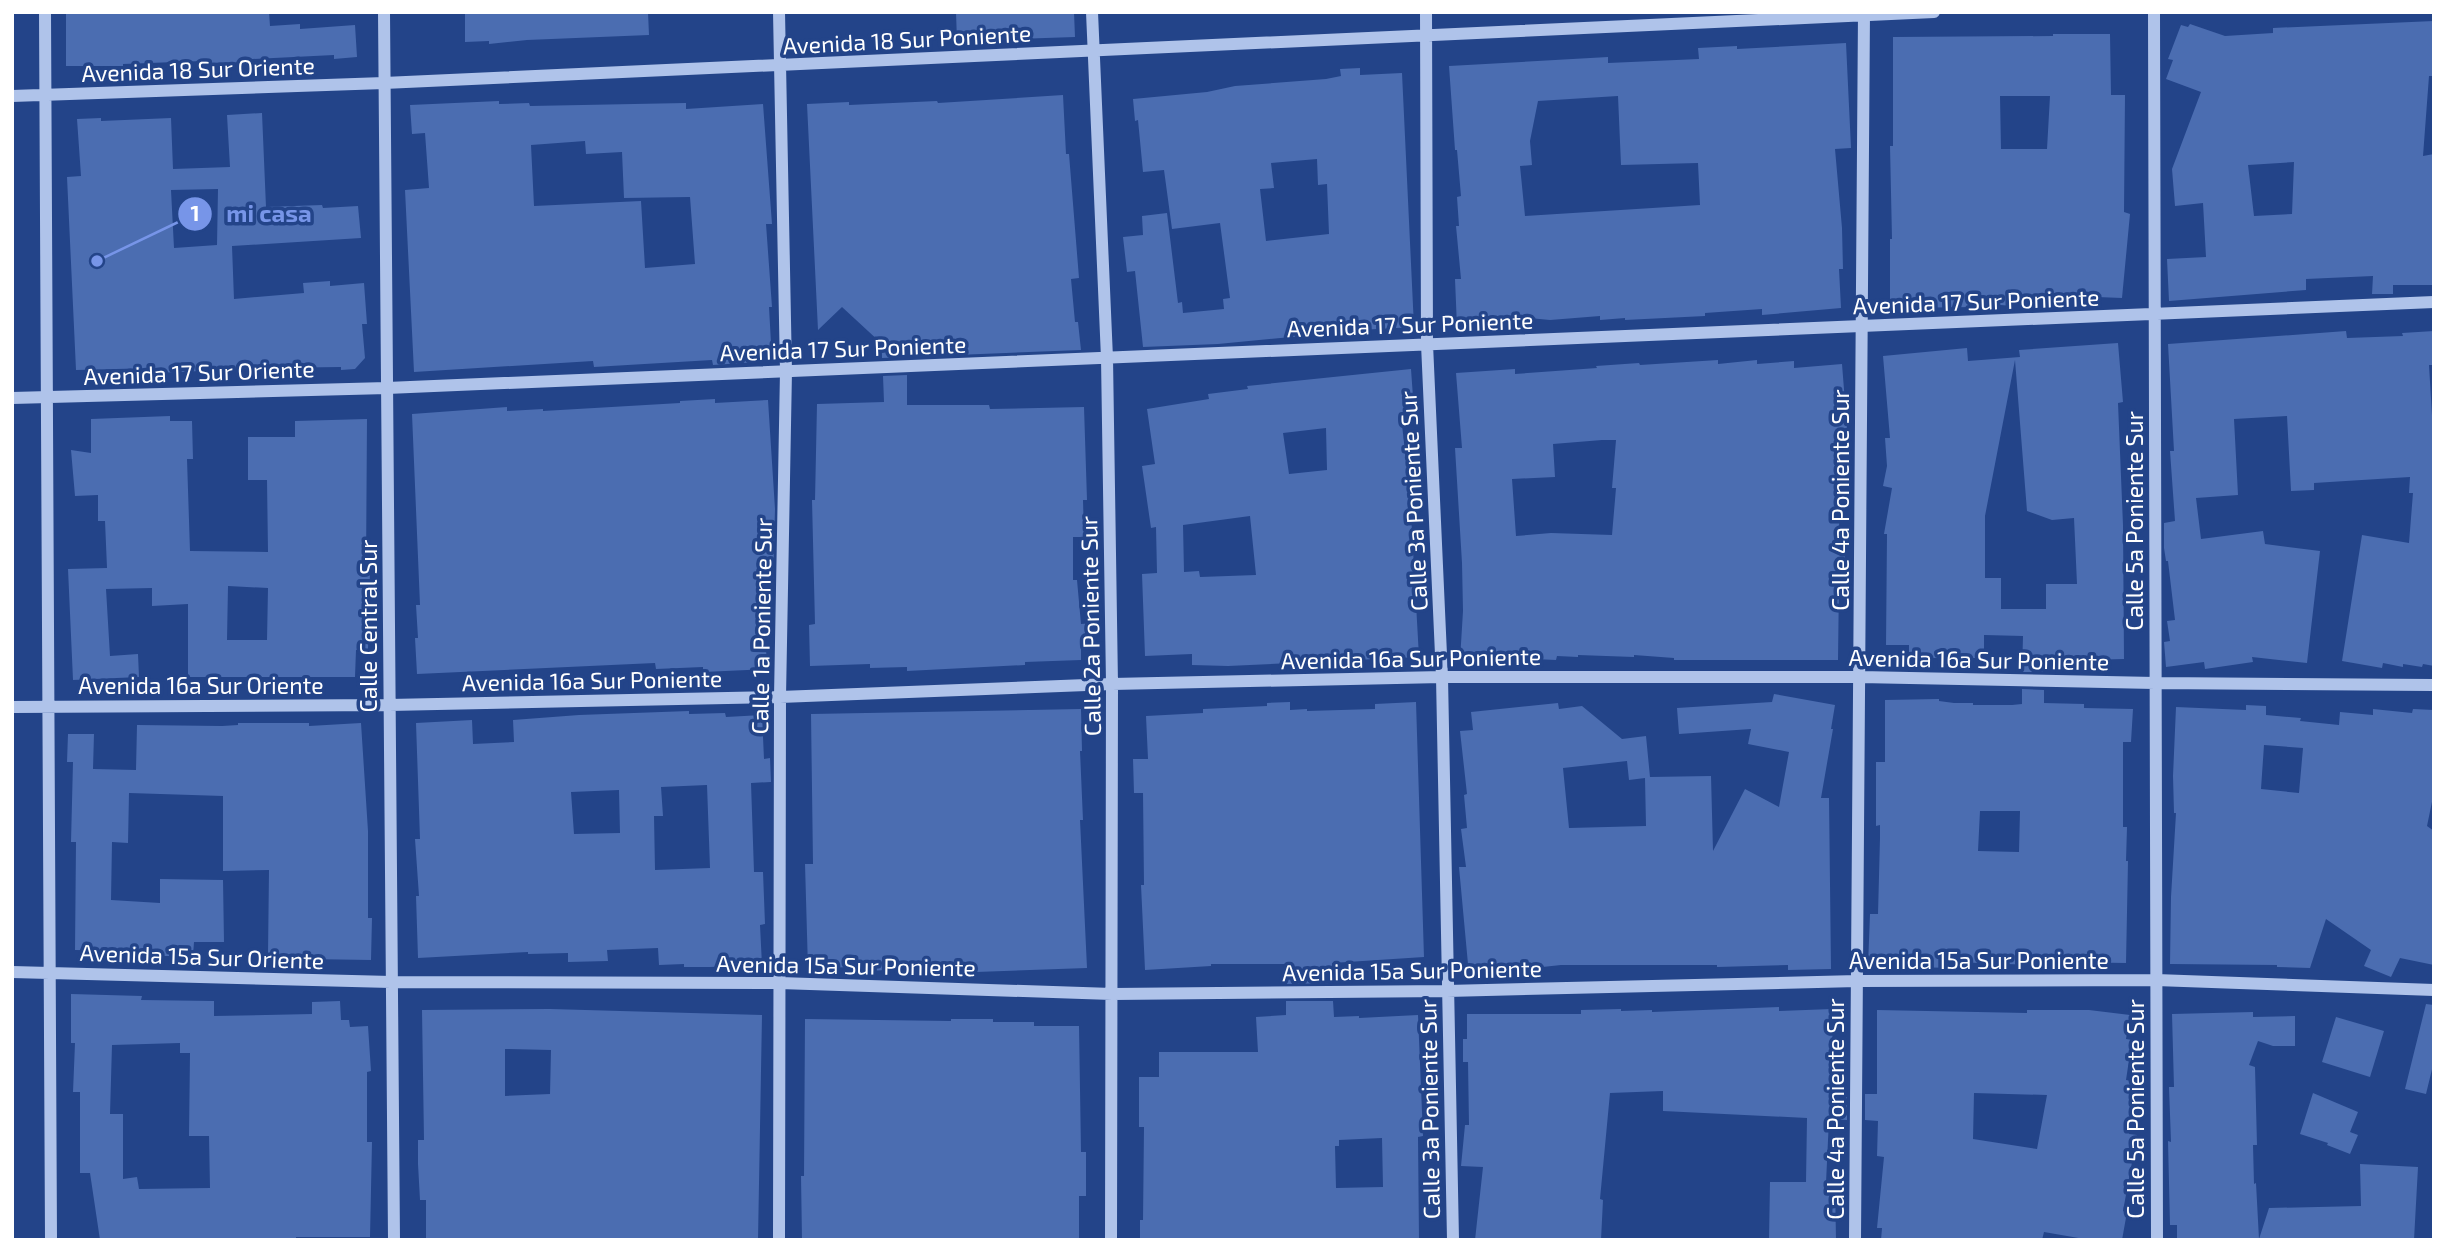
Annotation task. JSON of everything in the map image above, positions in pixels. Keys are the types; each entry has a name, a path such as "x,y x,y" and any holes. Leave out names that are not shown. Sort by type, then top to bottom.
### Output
{"street":[{"path":"45,12 51,1240"},
{"name":"Calle Central Sur","path":"384,12 394,1240"},
{"name":"Calle 1a Poniente Sur","path":"779,12 786,371 780,697 779,1240"},
{"name":"Calle 2a Poniente Sur","path":"1092,12 1107,358 1112,684 1111,1240"},
{"name":"Calle 3a Poniente Sur","path":"1426,12 1427,344 1442,677 1453,1240"},
{"name":"Avenida 18 Sur Poniente","path":"384,83 1934,12"},
{"name":"Calle 5a Poniente Sur","path":"2154,12 2157,1240"},
{"name":"Calle 4a Poniente Sur","path":"1855,1240 1864,14"},
{"name":"Avenida 18 Sur Oriente","path":"12,96 384,83"},
{"name":"Avenida 17 Sur Poniente","path":"387,388 2434,302"},
{"name":"Avenida 17 Sur Oriente","path":"12,398 387,388"},
{"name":"Avenida 16a Sur Poniente","path":"389,705 780,697 1112,684 1442,677 1860,677 2434,685"},
{"name":"Avenida 16a Sur Oriente","path":"12,707 389,705"},
{"name":"Avenida 15a Sur Oriente","path":"12,972 391,982"},
{"name":"Avenida 15a Sur Poniente","path":"391,982 780,983 1112,994 1447,991 1857,981 2156,980 2434,990"}],"building":[{"path":"66,12 269,12 270,26 300,24 300,29 355,25 357,57 334,59 334,55 252,59 252,62 66,66"},
{"path":"465,12 648,12 649,35 489,44 489,41 465,42"},
{"path":"956,12 1074,12 1075,37 957,41"},
{"path":"2434,21 2434,76 2429,76 2423,156 2434,154 2434,285 2393,285 2393,294 2372,294 2373,276 2306,279 2306,290 2169,301 2167,259 2206,257 2203,203 2175,206 2172,169 2201,92 2166,79 2173,60 2168,59 2181,25 2188,27 2190,24 2225,36 2273,33 2273,28","holes":["2294,162 2292,214 2254,216 2248,165"]},
{"path":"2110,34 2111,95 2125,95 2124,212 2130,214 2122,298 2072,296 2071,304 2013,299 2013,306 1976,303 1976,307 1890,308 1893,37","holes":["2000,96 2050,96 2047,149 2001,149"]},
{"path":"1846,43 1851,148 1835,149 1842,228 1843,269 1839,269 1841,308 1762,315 1762,309 1705,313 1705,316 1625,320 1600,320 1600,316 1550,320 1518,317 1483,319 1481,326 1457,327 1455,279 1461,279 1456,226 1459,226 1457,197 1461,196 1449,66 1608,57 1608,63 1699,59 1698,48 1737,46 1737,49","holes":["1618,96 1621,165 1698,163 1700,205 1525,216 1520,166 1532,165 1530,141 1538,101"]},
{"path":"1360,68 1360,75 1402,73 1414,327 1323,332 1218,344 1143,347 1135,271 1127,272 1123,237 1143,235 1142,216 1167,213 1178,303 1182,302 1183,313 1224,309 1223,299 1230,298 1220,223 1172,229 1164,170 1143,172 1138,120 1135,121 1133,99 1207,92 1235,86 1326,79 1341,76 1340,69","holes":["1317,159 1318,185 1327,184 1329,234 1266,241 1260,189 1274,188 1271,163"]},
{"path":"1063,95 1066,154 1069,154 1079,278 1071,279 1081,350 882,358 881,343 842,307 818,330 807,104 938,103"},
{"path":"499,101 499,104 529,103 530,106 686,103 686,109 763,104 772,224 766,224 772,307 769,307 772,361 713,365 712,360 594,367 593,361 414,372 405,190 429,188 425,133 412,134 410,105","holes":["585,141 586,154 622,152 624,198 690,197 695,264 645,268 641,201 534,206 531,145"]},
{"path":"262,113 266,207 358,206 361,238 232,246 234,299 304,293 303,283 330,281 330,286 364,283 367,324 362,324 365,358 355,369 341,370 341,367 267,368 156,373 156,368 76,370 67,177 81,176 77,119 101,118 101,121 171,118 173,169 230,167 227,115","holes":["218,189 217,245 174,248 171,190"]},
{"path":"2346,331 2347,338 2403,336 2402,333 2434,331 2434,365 2429,365 2434,449 2434,666 2403,664 2403,667 2383,663 2382,668 2342,661 2362,535 2409,543 2413,493 2409,493 2410,477 2314,483 2314,490 2291,491 2287,416 2234,419 2238,495 2196,498 2201,539 2263,531 2265,544 2320,551 2307,663 2252,657 2253,662 2205,669 2204,662 2166,667 2164,642 2170,641 2167,621 2175,620 2164,548 2164,523 2175,521 2170,451 2174,451 2168,344"},
{"path":"2118,343 2123,402 2118,403 2123,525 2124,659 2044,661 2044,672 2022,672 2023,636 1984,635 1984,658 1909,658 1909,645 1886,645 1887,534 1884,534 1892,488 1883,486 1887,466 1885,438 1890,438 1883,356 1967,348 1968,361 2020,357 2019,350","holes":["2015,360 2027,511 2052,520 2074,518 2077,584 2046,584 2046,609 2001,609 2001,578 1985,578 1985,516"]},
{"path":"1718,360 1718,364 1757,360 1757,364 1794,361 1794,368 1842,364 1848,440 1839,526 1843,526 1840,555 1845,555 1843,581 1839,581 1838,660 1674,660 1634,655 1578,655 1557,656 1556,660 1496,657 1496,663 1460,660 1462,563 1455,448 1462,448 1456,373 1515,369 1515,374 1597,368 1596,366","holes":["1616,440 1612,535 1551,533 1516,536 1512,479 1555,477 1553,444"]},
{"path":"1411,369 1413,397 1406,397 1408,415 1401,416 1406,460 1414,460 1416,514 1411,514 1419,657 1228,666 1192,665 1192,654 1145,656 1142,574 1157,573 1156,527 1151,528 1142,466 1155,464 1147,409 1209,399 1208,394 1248,389 1247,386","holes":["1326,428 1327,470 1289,474 1283,433","1250,516 1256,575 1200,577 1199,571 1184,572 1183,525"]},
{"path":"907,375 907,405 989,405 990,409 1084,407 1087,500 1083,500 1084,537 1073,537 1073,580 1077,580 1081,624 1095,623 1095,648 1081,648 1081,660 907,671 907,667 870,668 870,664 810,666 809,625 815,624 812,500 815,500 817,404 884,402 883,376"},
{"path":"715,399 715,403 768,400 775,509 773,582 760,583 767,669 703,672 703,667 656,669 655,663 417,674 416,605 420,605 412,414 507,407 507,411 543,411"},
{"path":"170,416 170,421 192,421 193,459 187,459 190,551 268,552 267,480 248,480 248,437 295,437 295,421 367,419 366,569 370,569 368,650 356,650 355,677 188,677 188,604 152,606 152,588 106,589 110,656 138,654 139,677 73,680 68,569 107,568 105,521 98,521 98,495 75,496 71,450 91,453 91,419","holes":["228,586 268,588 267,640 227,640"]},
{"path":"2022,689 2044,690 2044,703 2084,704 2084,708 2133,709 2131,742 2123,742 2123,827 2127,827 2128,861 2126,963 2063,962 2062,966 1953,962 1953,968 1868,966 1870,914 1878,914 1880,825 1876,826 1876,762 1885,762 1885,700 1939,699 1973,705 2022,704","holes":["1980,811 2020,811 2019,852 1978,851"]},
{"path":"1774,694 1835,705 1821,798 1829,798 1831,969 1788,970 1788,965 1561,965 1469,975 1459,867 1466,867 1461,829 1467,828 1464,795 1467,794 1460,731 1473,730 1471,712 1558,703 1559,709 1582,706 1622,739 1646,736 1650,777 1711,776 1713,851 1745,789 1779,807 1789,752 1748,744 1751,729 1679,734 1677,708 1772,702","holes":["1627,761 1629,780 1645,778 1646,826 1569,828 1563,768"]},
{"path":"1290,702 1290,710 1307,711 1375,709 1375,704 1416,702 1424,957 1332,963 1333,983 1285,984 1285,964 1211,964 1145,970 1141,885 1144,885 1143,793 1134,793 1133,759 1148,759 1146,716 1203,713 1203,709 1267,706 1267,703"},
{"path":"2246,705 2266,706 2266,715 2339,725 2340,712 2373,715 2373,709 2412,713 2413,709 2434,710 2434,792 2427,826 2434,831 2434,965 2400,958 2391,977 2364,966 2371,950 2326,919 2310,968 2170,964 2176,813 2173,776 2176,707 2246,710","holes":["2264,745 2303,748 2299,793 2261,789"]},
{"path":"1081,709 1083,820 1080,820 1087,968 948,973 924,972 924,968 848,972 848,967 808,969 805,864 813,864 811,714"},
{"path":"689,711 689,714 725,713 726,717 762,715 764,759 770,758 771,782 751,783 754,872 763,872 765,924 760,925 762,965 659,965 658,948 607,950 608,961 568,962 568,953 528,952 418,958 416,896 419,896 415,839 420,839 416,723 472,720 473,744 514,742 513,720","holes":["707,785 710,868 655,870 654,816 663,816 661,787","619,790 620,833 574,834 571,792"]},
{"path":"238,723 309,723 309,726 361,723 368,831 368,918 372,918 371,960 307,959 307,955 268,954 269,870 223,871 223,796 129,793 128,843 112,842 111,900 160,903 160,879 223,880 224,942 194,942 193,956 136,956 136,951 75,950 76,842 71,842 73,762 67,762 68,734 94,734 93,769 136,770 137,725 222,726"},
{"path":"71,994 142,996 141,1000 214,1001 214,1016 312,1014 312,1002 340,1001 341,1020 349,1020 350,1027 368,1026 371,1071 367,1072 367,1142 372,1142 370,1237 296,1237 296,1240 100,1240 90,1173 80,1173 80,1092 73,1092 75,1043 71,1043","holes":["180,1043 180,1053 190,1053 189,1136 209,1136 210,1188 139,1189 137,1177 123,1179 123,1114 110,1114 112,1045"]},
{"path":"1286,1001 1333,1001 1334,1017 1418,1015 1423,1136 1418,1137 1419,1240 1140,1240 1140,1220 1143,1220 1144,1127 1139,1127 1139,1077 1159,1077 1159,1052 1258,1052 1256,1017 1286,1015","holes":["1382,1138 1383,1187 1336,1188 1335,1146 1339,1146 1339,1140"]},
{"path":"2426,1004 2434,1005 2434,1061 2426,1094 2405,1089"},
{"path":"1779,1007 1779,1011 1832,1009 1833,1073 1839,1073 1839,1095 1847,1095 1847,1120 1829,1119 1826,1183 1835,1183 1836,1240 1769,1240 1770,1182 1806,1182 1807,1118 1663,1111 1663,1091 1610,1093 1600,1199 1603,1200 1601,1240 1475,1240 1483,1167 1461,1166 1465,1125 1469,1125 1468,1062 1463,1062 1467,1014 1581,1014 1581,1010 1621,1009 1652,1012"},
{"path":"550,1009 762,1015 758,1240 426,1240 426,1200 420,1200 418,1164 418,1140 424,1140 422,1010","holes":["505,1049 551,1050 550,1094 505,1096"]},
{"path":"1877,1010 2027,1013 2027,1010 2089,1010 2130,1015 2126,1039 2132,1040 2126,1080 2137,1082 2129,1134 2137,1135 2123,1211 2127,1212 2122,1240 2090,1240 2044,1232 2042,1240 1881,1240 1882,1228 1877,1228 1884,1157 1877,1156 1878,1121 1865,1120 1865,1094 1877,1094","holes":["1974,1093 2047,1095 2037,1149 1973,1139"]},
{"path":"2253,1012 2253,1017 2295,1016 2295,1046 2273,1046 2258,1041 2249,1065 2255,1067 2257,1145 2253,1145 2259,1239 2269,1208 2361,1206 2360,1164 2418,1167 2414,1240 2177,1240 2177,1225 2170,1225 2168,1141 2171,1142 2169,1087 2174,1087 2172,1014"},
{"path":"2336,1017 2384,1031 2370,1077 2322,1062"},
{"path":"805,1019 993,1019 993,1022 1034,1022 1034,1026 1079,1026 1081,1152 1086,1152 1086,1196 1079,1196 1079,1240 802,1240"},
{"path":"2313,1093 2358,1112 2350,1132 2358,1135 2350,1154 2300,1134"}],"place":[{"name":"mi casa","path":"97,261"}]}
